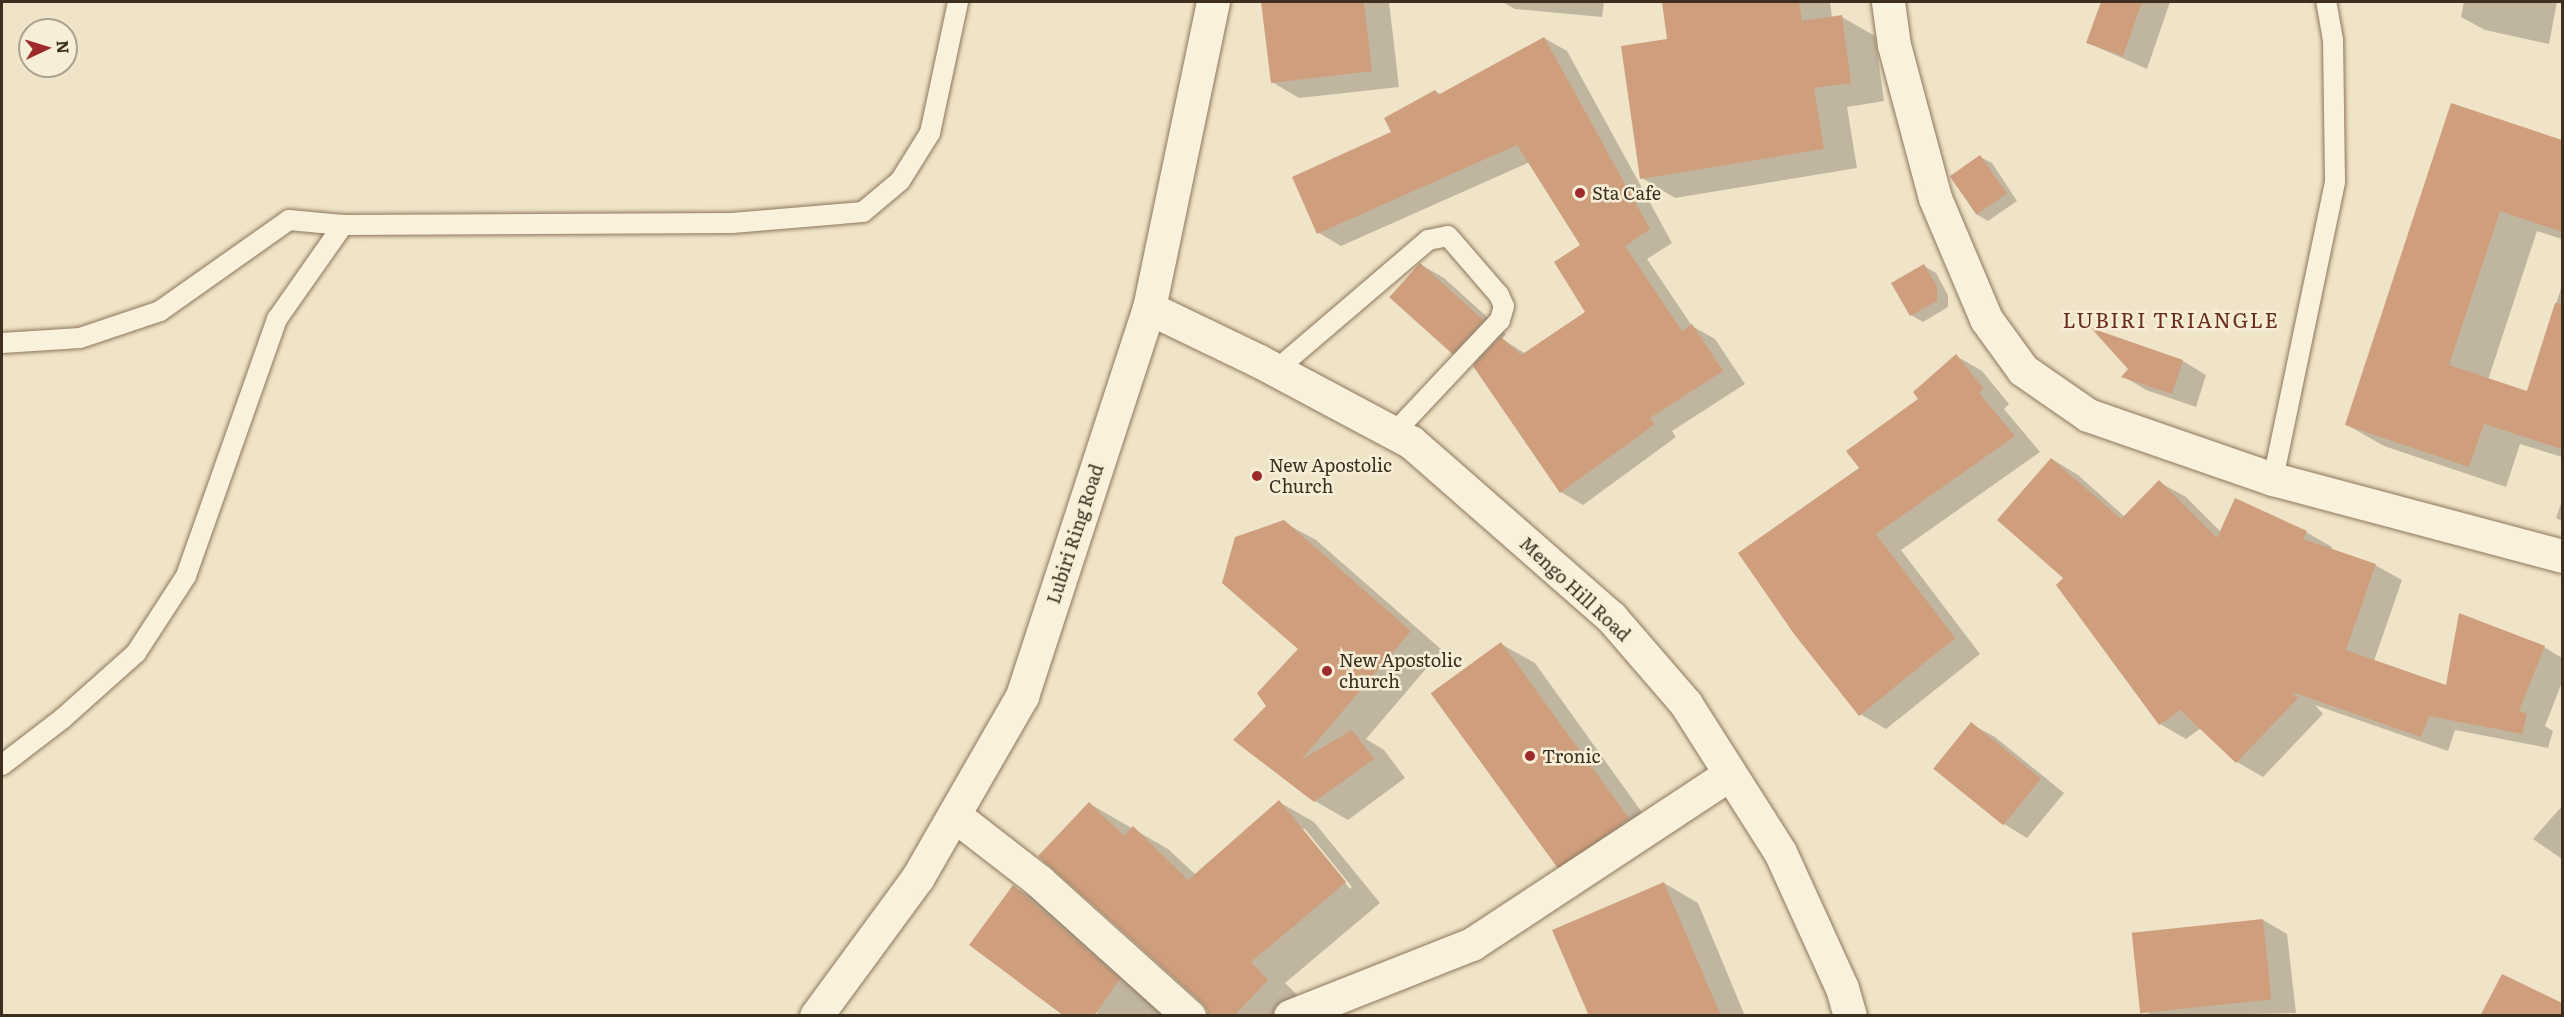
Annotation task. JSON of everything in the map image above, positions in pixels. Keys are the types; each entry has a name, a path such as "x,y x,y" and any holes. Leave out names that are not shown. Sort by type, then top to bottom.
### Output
{"main road":[{"name":"Lubiri Ring Road","path":"816,1016 918,877 1022,696 1149,308 1213,2"},
{"path":"1888,2 1894,45 1935,198 1986,319 2023,370 2088,415 2273,479 2562,556"},
{"name":"Mengo Hill Road","path":"1149,308 1276,370 1395,432 1611,617 1686,704 1780,852 1842,988 1850,1016"},
{"path":"1290,1016 1472,944 1730,774"},
{"path":"954,815 1039,881 1189,1016"}],"lane":[{"path":"2,343 80,338 160,311 289,220 343,225 732,223 863,212 900,181 930,133 958,2"},
{"path":"2273,479 2335,181 2333,40 2325,2"},
{"path":"2,765 62,719 136,653 186,576 277,319 343,225"},
{"path":"1276,370 1428,240 1448,236 1499,295 1504,306 1500,320 1395,432"}],"building":[{"path":"1261,2 1364,2 1372,71 1271,83"},
{"path":"1662,2 1799,2 1802,21 1842,15 1851,83 1814,88 1824,149 1640,179 1621,46 1667,39"},
{"path":"2101,2 2142,2 2123,56 2086,43"},
{"path":"1544,37 1650,229 1625,246 1682,331 1692,324 1723,371 1650,418 1655,424 1560,493 1473,366 1501,337 1521,355 1585,312 1554,262 1580,245 1517,145 1317,234 1292,177 1391,132 1384,118 1435,90 1438,95"},
{"path":"2451,103 2562,140 2562,232 2500,211 2449,365 2527,391 2555,303 2562,304 2562,449 2484,424 2469,467 2345,425"},
{"path":"1980,155 2007,194 1977,215 1950,176"},
{"path":"1420,263 1483,320 1452,354 1389,297"},
{"path":"1924,264 1937,287 1937,301 1910,316 1891,283"},
{"path":"2091,328 2183,360 2172,394 2121,377 2128,369"},
{"path":"1956,354 1984,389 1979,393 2015,436 1876,534 1955,638 1859,716 1794,634 1738,553 1859,468 1846,451 1918,399 1913,392"},
{"path":"2051,458 2121,519 2159,480 2217,538 2235,498 2307,531 2303,539 2376,564 2346,650 2446,685 2459,613 2545,646 2519,711 2527,714 2522,734 2429,716 2421,737 2292,692 2298,698 2236,763 2180,710 2159,725 2056,585 2063,578 1997,520"},
{"name":"New Apostolic church","path":"1284,520 1411,631 1301,760 1352,730 1374,759 1314,802 1233,740 1266,706 1257,693 1298,649 1222,583 1235,537"},
{"name":"Tronic","path":"1501,642 1629,818 1559,870 1431,693"},
{"path":"1971,722 2041,779 2003,825 1933,769"},
{"path":"1279,800 1346,882 1251,962 1268,980 1234,1016 1211,1016 1202,1002 1038,856 1089,802 1124,836 1133,826 1188,880"},
{"path":"1664,882 1721,1016 1589,1016 1552,930"},
{"path":"1013,885 1120,979 1094,1016 1064,1016 969,945"},
{"path":"2263,919 2271,1000 2140,1013 2132,933"},
{"path":"2502,974 2562,1003 2562,1016 2480,1016"}],"place":[{"name":"Sta Cafe","path":"1580,193"},
{"name":"New Apostolic Church","path":"1257,476"},
{"name":"New Apostolic church","path":"1327,671"},
{"name":"Tronic","path":"1530,756"}],"district":[{"name":"LUBIRI TRIANGLE","path":"2171,319"}]}
